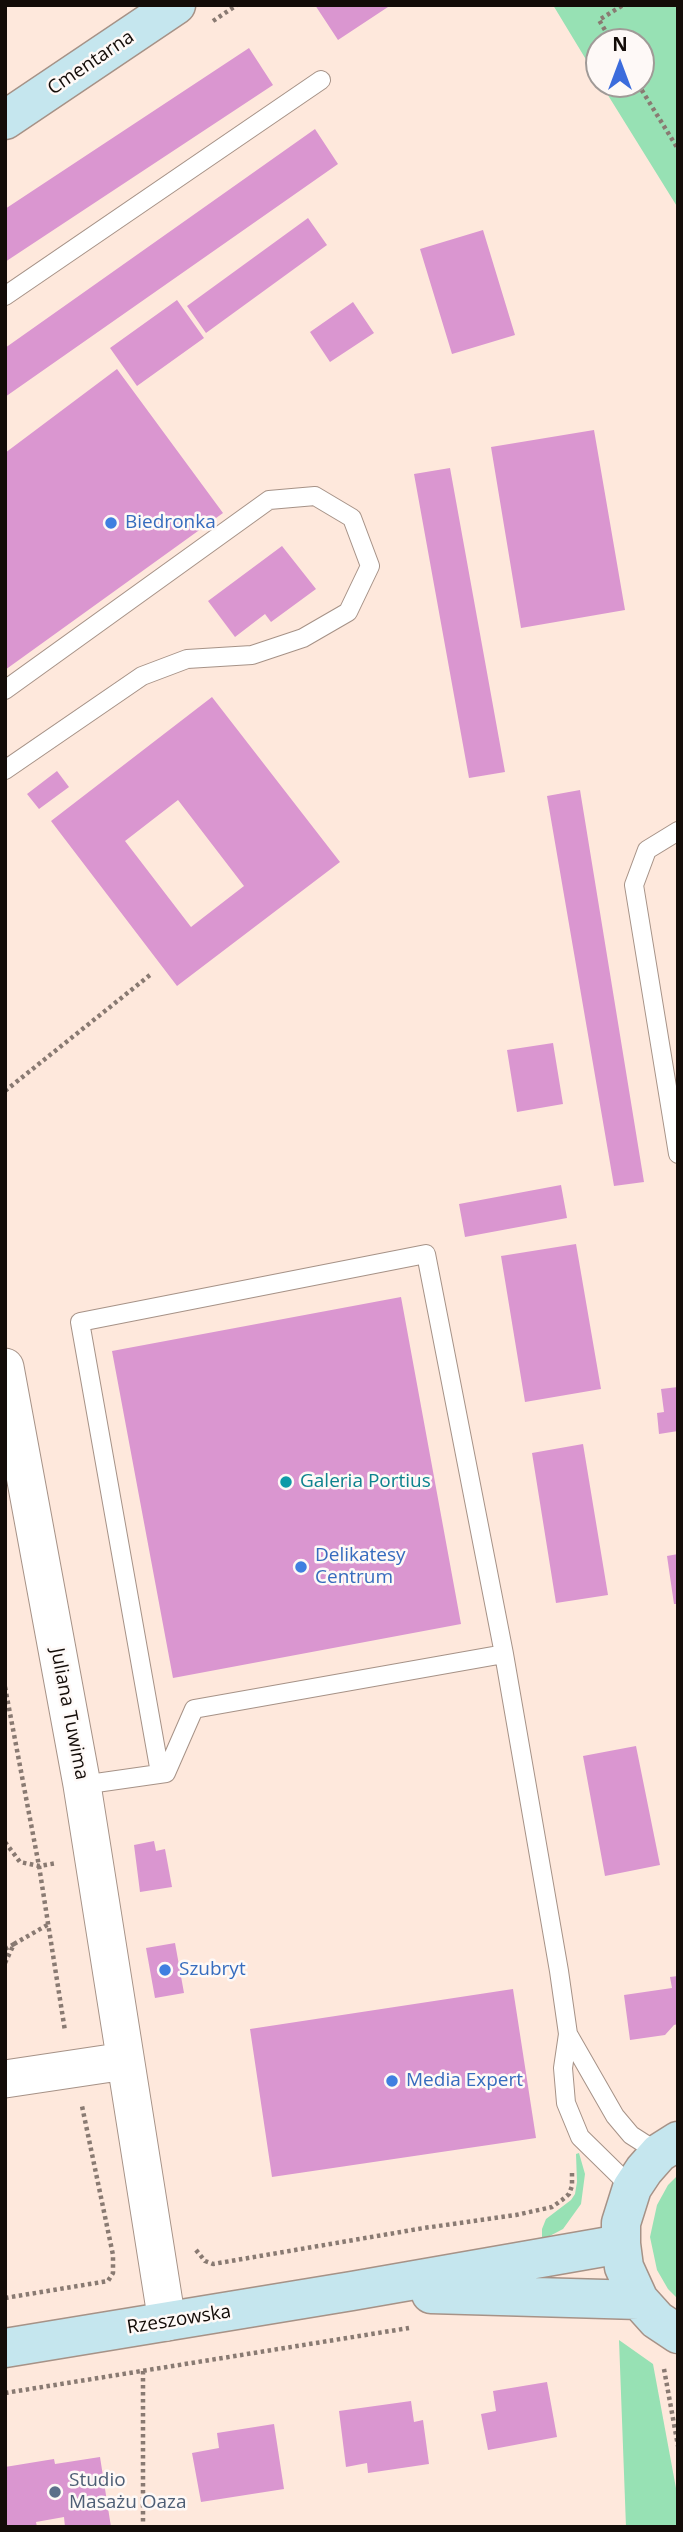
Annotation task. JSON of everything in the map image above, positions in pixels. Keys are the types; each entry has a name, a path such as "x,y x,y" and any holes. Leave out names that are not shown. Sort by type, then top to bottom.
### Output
{"street":[{"name":"Cmentarna","path":"5,120 176,5"},
{"name":"Juliana Tuwima","path":"5,1367 82,1785 167,2322"},
{"path":"5,2079 68,2053 125,2061"},
{"path":"668,2147 643,2169 632,2188 621,2223 621,2244 624,2267 639,2300 657,2320 672,2349"},
{"name":"Rzeszowska","path":"5,2348 621,2244"},
{"name":"Rzeszowska","path":"352,2291 639,2300"}],"lane":[{"path":"5,296 321,80"},
{"path":"5,690 269,500 315,496 352,518 370,566 348,612 303,638 252,655 187,659 142,676 5,770"},
{"path":"678,831 648,850 634,884 678,1154"},
{"path":"160,1773 80,1322 426,1254 504,1654 557,1959 568,2034 563,2068 566,2104 580,2137 632,2188"},
{"path":"82,1785 166,1773 194,1709 504,1654"},
{"path":"568,2034 615,2116 631,2135 668,2147"}],"path":[{"path":"604,28 599,20 623,5"},
{"path":"647,98 678,149"},
{"path":"5,1091 150,975"},
{"path":"5,1688 39,1866 68,2053 113,2255 113,2273 108,2281 5,2298"},
{"path":"5,1842 20,1862 39,1866"},
{"path":"5,1949 49,1924"},
{"path":"5,1963 15,1944"},
{"path":"66,2029 68,2053"},
{"path":"189,2242 205,2261 213,2264 516,2215 552,2207 569,2194 572,2186 571,2158"},
{"path":"5,2393 404,2329"},
{"path":"672,2349 663,2372 678,2446"},
{"path":"143,2371 143,2527"}],"green space":[{"path":"553,5 678,5 678,208 610,98 655,98 655,28 585,28 585,58"},
{"path":"579,2153 585,2174 581,2204 563,2229 542,2240 546,2219 575,2194 576,2154"},
{"path":"678,2175 678,2299 668,2289 657,2270 650,2237 657,2205 668,2185"},
{"path":"619,2340 653,2364 678,2499 678,2527 626,2527"}],"building":[{"path":"315,5 391,5 338,40"},
{"path":"249,48 273,85 5,262 5,209"},
{"path":"315,129 338,164 5,397 5,348"},
{"path":"308,218 327,245 206,333 187,306"},
{"path":"483,230 515,335 452,354 420,249"},
{"path":"177,300 204,338 137,386 110,348"},
{"path":"353,302 374,333 330,362 310,332"},
{"name":"Biedronka","path":"117,369 223,513 5,670 5,453"},
{"path":"594,430 625,610 521,628 491,447"},
{"path":"450,468 505,772 469,778 414,474"},
{"path":"282,546 316,589 271,622 265,614 235,637 208,601"},
{"path":"212,697 340,862 177,986 51,821","holes":["178,800 244,886 191,927 125,841"]},
{"path":"57,771 69,787 39,809 27,794"},
{"path":"580,790 644,1182 614,1186 547,796"},
{"path":"553,1043 563,1104 517,1112 507,1050"},
{"path":"561,1185 567,1218 465,1237 459,1204"},
{"path":"576,1244 601,1389 525,1402 501,1256"},
{"name":"Galeria Portius","path":"401,1297 461,1624 173,1678 112,1351"},
{"path":"678,1387 678,1431 659,1434 657,1413 664,1412 661,1389"},
{"path":"583,1444 608,1595 556,1603 532,1453"},
{"path":"678,1554 678,1604 674,1604 667,1556"},
{"path":"636,1746 660,1865 605,1876 583,1756"},
{"path":"154,1841 156,1851 165,1849 172,1887 140,1892 134,1845"},
{"name":"Szubryt","path":"175,1943 184,1993 155,1998 146,1948"},
{"path":"678,1976 678,2024 665,2035 630,2040 624,1995 672,1988 670,1977"},
{"name":"Media Expert","path":"513,1989 536,2138 272,2177 250,2029"},
{"path":"547,2382 557,2437 488,2450 481,2414 496,2411 493,2391"},
{"path":"411,2401 414,2422 423,2420 429,2464 368,2473 367,2463 346,2467 339,2411"},
{"path":"274,2424 284,2489 201,2502 192,2453 219,2448 217,2433"},
{"name":"Studio Masażu Oaza","path":"100,2457 111,2527 65,2527 64,2517 36,2522 37,2527 5,2527 5,2467 54,2459 55,2464"}],"place":[{"name":"Biedronka","path":"111,523"},
{"name":"Galeria Portius","path":"286,1482"},
{"name":"Delikatesy Centrum","path":"301,1567"},
{"name":"Szubryt","path":"165,1970"},
{"name":"Media Expert","path":"392,2081"},
{"name":"Studio Masażu Oaza","path":"55,2492"}]}
